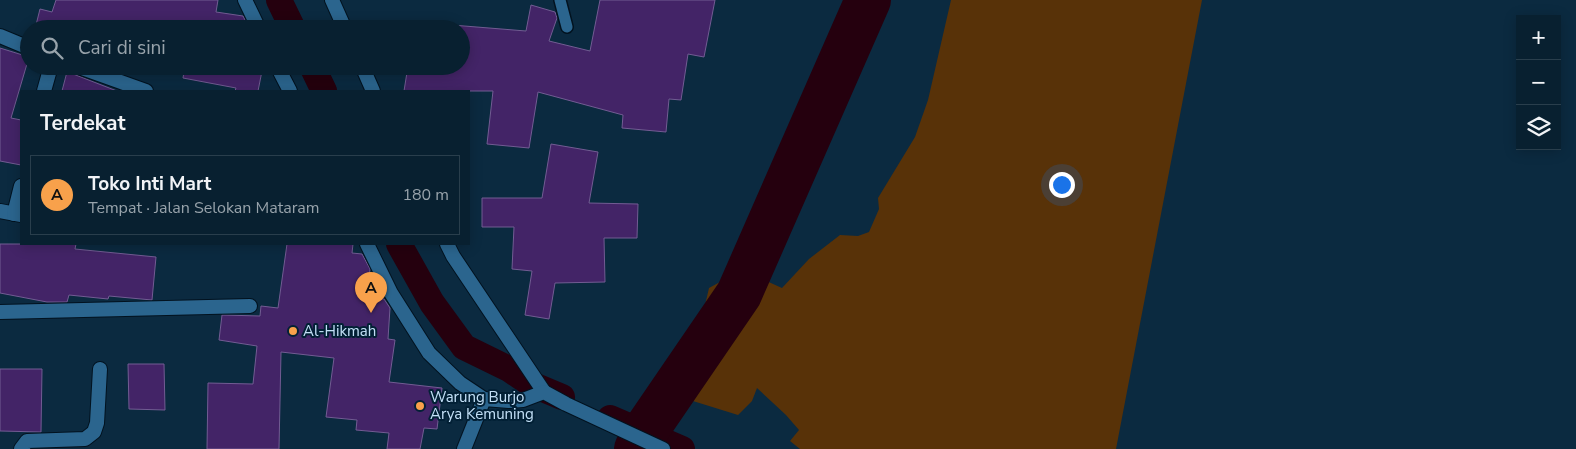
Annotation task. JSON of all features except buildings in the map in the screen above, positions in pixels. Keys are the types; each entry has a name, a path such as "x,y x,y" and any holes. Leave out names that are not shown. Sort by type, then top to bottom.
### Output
{"street":[{"path":"245,0 255,20"},
{"path":"332,0 341,20"},
{"path":"0,36 20,44"},
{"path":"44,90 48,75"},
{"path":"101,75 143,90"},
{"path":"282,75 289,90"},
{"path":"366,75 374,90"},
{"path":"0,211 18,215 20,196"},
{"path":"367,245 391,293 429,353 460,382 484,399 509,402 523,400 541,393"},
{"path":"448,245 541,393 663,449"},
{"path":"0,312 250,306"},
{"path":"21,449 27,441 85,439 94,432 97,423 100,369"},
{"path":"464,449 484,399"}],"lane":[{"path":"560,0 567,28"}],"shaded area":[{"path":"951,0 1202,0 1116,449 800,449 790,441 799,430 757,388 752,401 738,415 680,397 674,389 674,358 702,318 709,288 742,270 782,288 809,259 840,235 858,236 869,232 879,209 878,198 915,137 928,100"}],"waterway":[{"path":"279,0 289,20"},
{"path":"637,449 646,430 739,294 868,0"},
{"path":"316,75 324,90"},
{"path":"400,245 432,303 464,347 509,369 531,384 562,397"},
{"path":"610,418 682,449"}],"place":[{"name":"Toko Inti Mart","path":"371,313"},
{"name":"Al-Hikmah","path":"293,331"},
{"name":"Warung Burjo Arya Kemuning","path":"420,406"}]}
